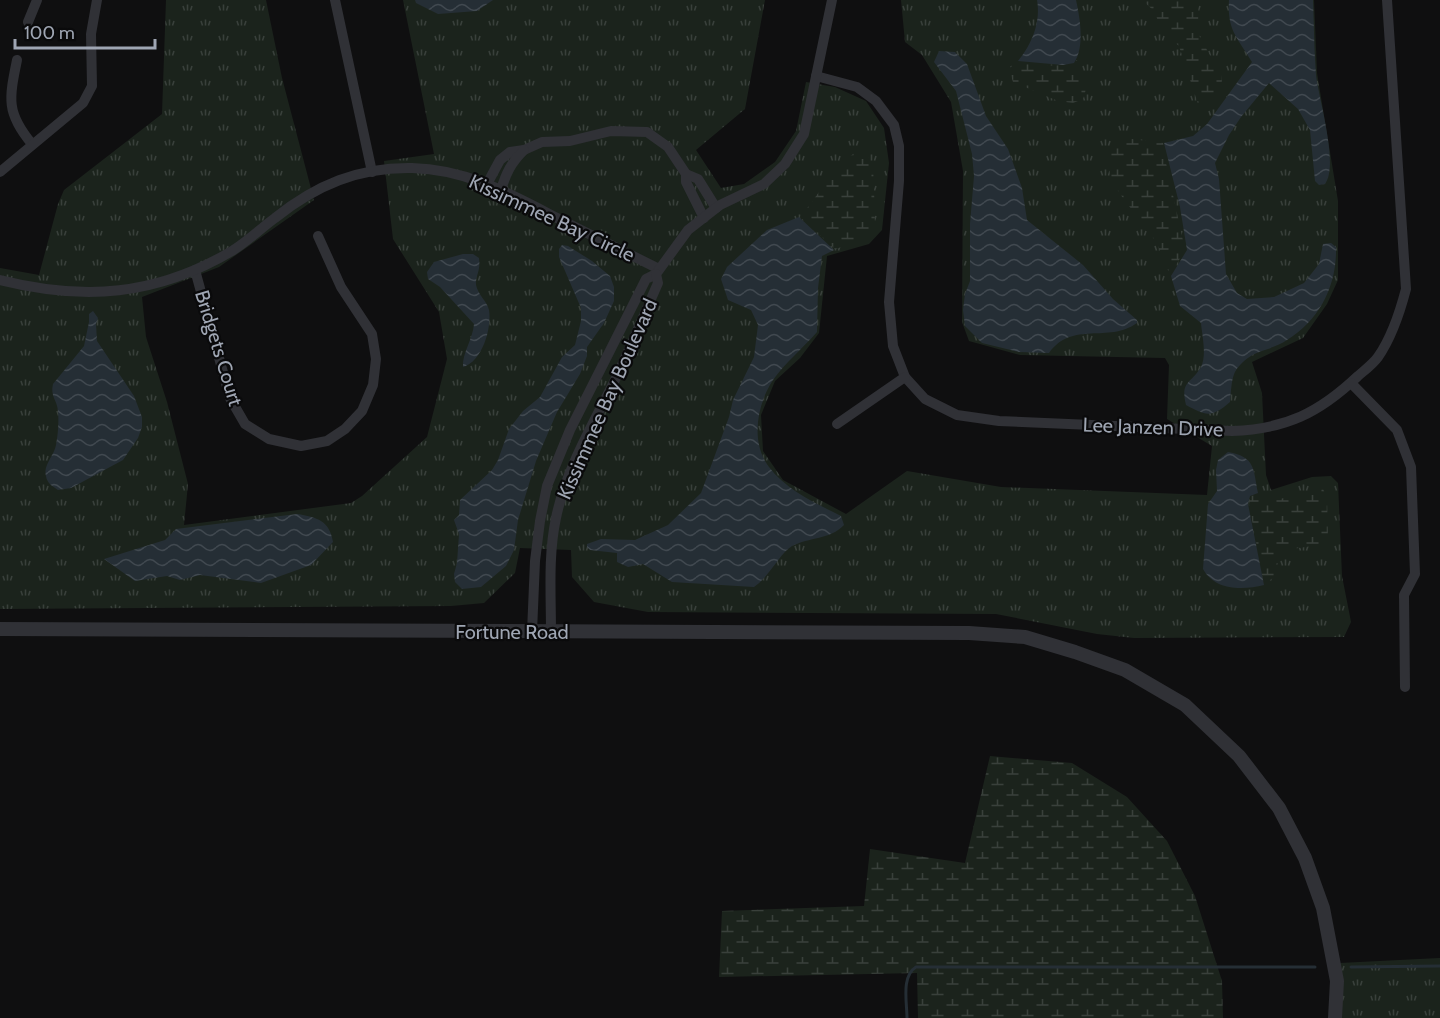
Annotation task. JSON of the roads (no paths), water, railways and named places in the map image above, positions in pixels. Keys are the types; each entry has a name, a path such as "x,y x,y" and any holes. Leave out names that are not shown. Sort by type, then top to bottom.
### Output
{"street":[{"path":"28,22 37,0"},
{"path":"0,172 83,103 92,86 91,34 97,0"},
{"path":"335,0 372,172"},
{"path":"657,271 688,230 716,208 764,184 785,164 804,134 832,0"},
{"name":"Lee Janzen Drive","path":"816,76 856,87 876,102 894,125 899,146 899,181 889,302 893,346 905,377 925,399 957,415 999,421 1232,431 1260,430 1288,423 1326,403 1378,357 1399,318 1406,289 1387,0"},
{"path":"16,60 12,114 19,128 32,144"},
{"path":"487,184 500,160 510,152 524,150 542,142 570,141 611,131 647,132 668,147 686,174 698,179 716,208"},
{"path":"501,190 512,161 524,150"},
{"name":"Kissimmee Bay Circle","path":"0,280 35,289 74,293 111,293 144,287 195,270 232,251 312,191 344,177 412,168 454,173 487,184 657,271"},
{"path":"686,174 686,182 704,218"},
{"name":"Bridgets Court","path":"195,270 230,398 245,424 269,439 302,446 327,441 345,429 362,411 373,385 376,359 372,334 342,287 318,236"},
{"name":"Kissimmee Bay Boulevard","path":"532,632 535,564 547,486 570,430 646,279 657,271"},
{"name":"Kissimmee Bay Boulevard","path":"551,632 551,564 556,519 562,494 576,458 658,283 657,271"},
{"path":"837,424 905,377"},
{"path":"1351,382 1397,430 1411,467 1415,574 1404,595 1405,687"},
{"path":"584,403 600,410"},
{"path":"535,564 551,564"},
{"name":"Fortune Road","path":"0,629 969,633 1025,637 1125,670 1185,705 1239,756 1279,808 1305,858 1323,908 1337,981 1335,1018"}],"water":[{"path":"415,0 493,0 477,11 438,14 416,3"},
{"path":"1037,0 1076,0 1081,41 1074,63 1063,65 1018,61 1034,32 1038,16"},
{"path":"1229,0 1313,0 1316,75 1327,132 1330,162 1329,175 1325,184 1319,185 1315,181 1310,130 1298,109 1269,83 1241,117 1215,163 1219,179 1226,274 1237,293 1247,299 1274,297 1304,283 1319,264 1323,244 1331,243 1336,247 1336,261 1330,288 1309,322 1287,340 1254,354 1242,363 1233,377 1230,402 1218,411 1209,414 1186,405 1185,387 1201,367 1204,345 1201,323 1180,306 1171,276 1187,250 1180,207 1164,143 1193,136 1207,124 1252,62 1231,26"},
{"path":"939,51 955,52 967,64 986,116 1008,149 1022,188 1027,220 1083,265 1113,299 1137,320 1137,323 1114,332 1069,337 1058,343 1049,353 1019,352 982,343 965,326 963,310 965,294 970,281 970,224 974,176 972,154 956,91 934,62"},
{"path":"799,217 834,250 822,256 818,288 817,332 783,368 767,390 758,423 759,446 769,467 784,483 802,496 841,516 844,525 826,536 792,546 754,587 672,582 643,564 628,567 617,562 617,553 590,550 587,544 601,539 635,540 668,525 701,493 733,400 754,357 758,325 751,310 728,300 721,279 727,267 767,230"},
{"path":"562,245 568,246 592,261 610,276 614,287 614,301 604,323 587,347 587,356 580,374 557,412 536,461 518,520 514,550 506,566 481,587 462,589 455,582 454,574 459,534 454,520 459,515 460,500 492,470 509,429 523,411 540,397 562,357 575,345 581,321 581,308 559,257 559,249"},
{"path":"463,254 473,254 479,258 476,285 488,307 490,317 487,335 480,352 476,359 463,367 474,324 440,287 428,279 427,272 434,262"},
{"path":"93,311 98,318 97,341 134,396 142,417 142,427 138,438 123,460 71,488 58,490 49,482 45,472 55,449 58,433 58,411 52,392 53,384 84,346 89,314"},
{"path":"1228,452 1244,457 1252,465 1254,471 1258,493 1250,496 1248,504 1264,585 1239,588 1222,585 1208,576 1203,569 1208,504 1217,491 1218,460"},
{"path":"297,514 321,521 329,529 333,542 311,565 261,583 200,575 180,580 167,576 135,581 104,559 165,540 176,529"}],"waterway":[{"path":"1351,967 1440,966"},
{"path":"907,1018 908,977 916,967 1315,967"}]}
